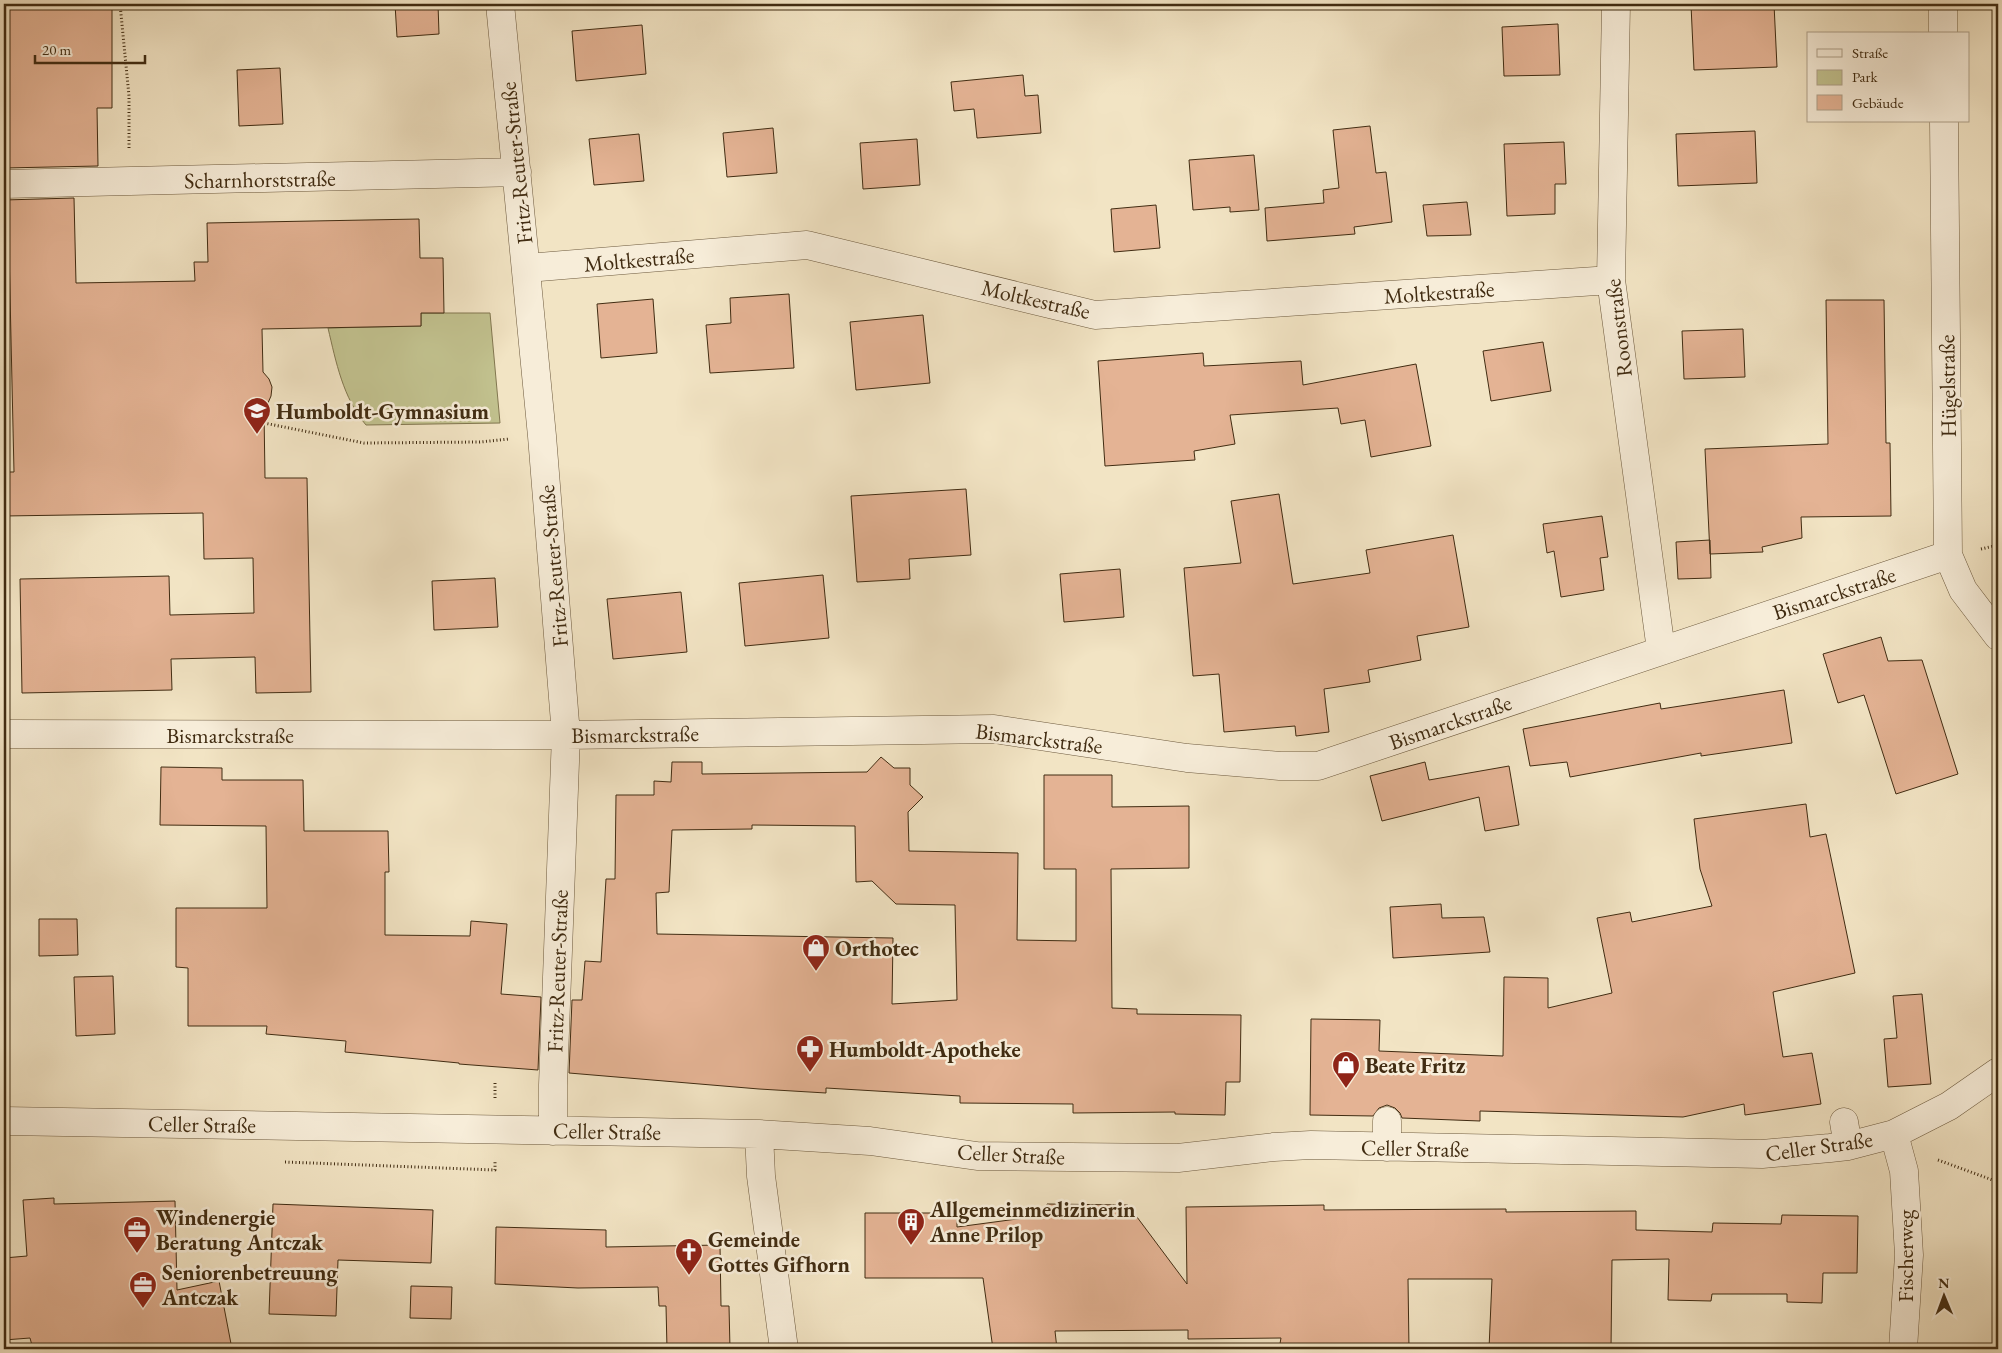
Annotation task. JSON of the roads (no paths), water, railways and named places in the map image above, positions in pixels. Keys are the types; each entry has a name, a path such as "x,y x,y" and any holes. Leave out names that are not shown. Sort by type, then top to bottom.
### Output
{"street":[{"name":"Fritz-Reuter-Straße","path":"500,4 527,268 566,735 553,1085 554,1131"},
{"name":"Roonstraße","path":"1616,4 1611,280 1661,650"},
{"path":"1943,4 1943,32"},
{"name":"Hügelstraße","path":"1944,122 1948,555 1963,590 1998,636"},
{"name":"Scharnhorststraße","path":"4,184 517,172"},
{"name":"Moltkestraße","path":"527,268 807,245 1095,315 1611,280"},
{"name":"Bismarckstraße","path":"4,734 566,735 994,729 1187,758 1280,766 1318,766 1948,555"},
{"name":"Celler Straße","path":"4,1121 759,1134 870,1140 977,1156 1178,1158 1387,1134 1762,1154 1846,1134 1894,1134 1949,1106 1998,1072"},
{"path":"759,1134 761,1176 784,1349"},
{"name":"Fischerweg","path":"1894,1134 1904,1171 1909,1255 1903,1349"}],"place":[{"name":"Humboldt-Gymnasium","path":"257,435"},
{"name":"Orthotec","path":"816,972"},
{"name":"Humboldt-Apotheke","path":"810,1073"},
{"name":"Beate Fritz","path":"1346,1089"},
{"name":"Allgemeinmedizinerin Anne Prilop","path":"911,1246"},
{"name":"Windenergie Beratung Antczak","path":"137,1254"},
{"name":"Gemeinde Gottes Gifhorn","path":"689,1276"},
{"name":"Seniorenbetreuung Antczak","path":"143,1309"}]}
